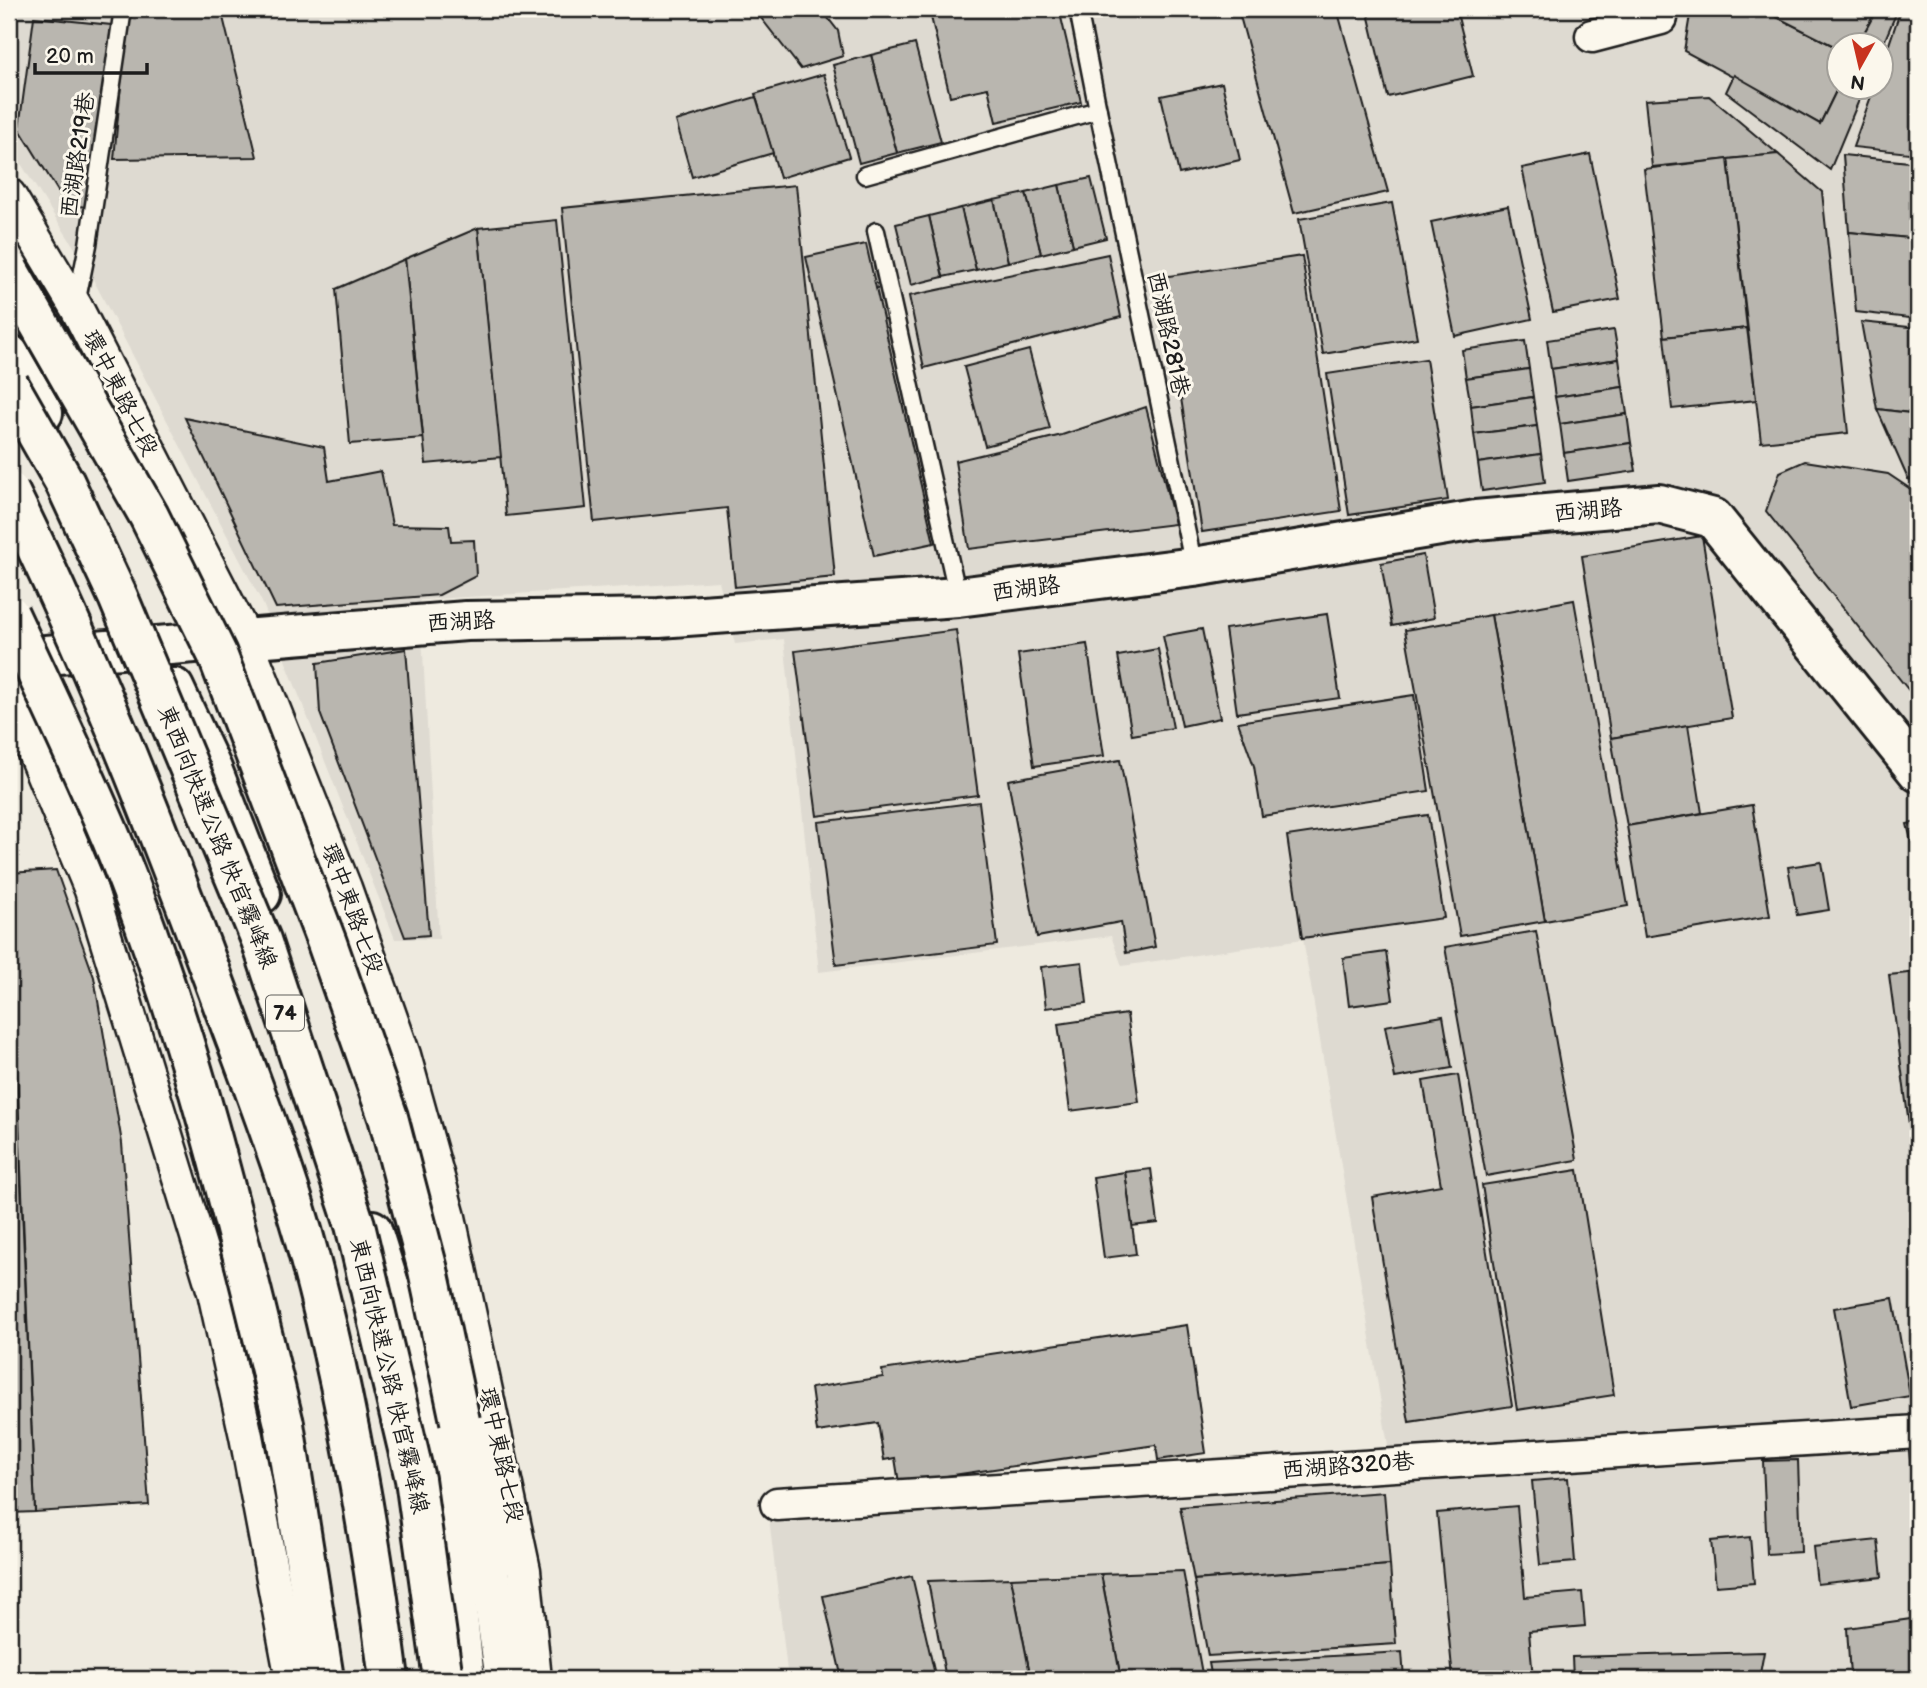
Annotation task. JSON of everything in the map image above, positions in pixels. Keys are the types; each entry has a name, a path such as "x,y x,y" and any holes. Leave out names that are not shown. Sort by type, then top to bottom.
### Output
{"main road":[{"path":"9,271 149,516 217,654 327,943 388,1117 430,1282 484,1529 505,1679"},
{"path":"9,354 79,478 212,769 277,935 402,1325 450,1548 465,1679"},
{"name":"東西向快速公路 快官霧峰線","path":"9,385 65,483 118,597 261,940 355,1225 415,1479 443,1679"},
{"name":"74","path":"9,491 51,577 148,801 302,1233 366,1518 390,1679"},
{"name":"西湖路","path":"9,657 466,621 659,618 958,597 1194,567 1476,520 1659,504 1713,518 1918,772"},
{"path":"9,523 135,804 189,944 290,1236 320,1375 367,1626 373,1679"},
{"path":"9,614 112,842 169,999 236,1229 284,1424 324,1679"}],"street":[{"path":"1592,36 1661,18 1662,9"},
{"name":"環中東路七段","path":"9,195 76,307 246,637 345,888 404,1055 436,1167 484,1371 524,1570 535,1679"},
{"path":"9,693 91,890 214,1292 246,1436 292,1679"},
{"name":"西湖路320巷","path":"777,1504 1918,1432"}],"lane":[{"name":"西湖路219巷","path":"76,307 88,245 123,9"},
{"name":"西湖路281巷","path":"1078,9 1194,567"},
{"path":"864,175 1098,110"},
{"path":"876,231 958,597"}],"shaded area":[{"path":"9,9 1918,9 1918,1679 788,1679 769,1518 1394,1481 1303,939 1122,966 1111,936 819,972 784,639 735,644 719,581 420,600 439,939 395,939 263,604 85,264 9,145"}],"building":[{"path":"128,9 221,9 257,157 114,159"},
{"path":"754,9 821,9 838,31 843,56 801,69"},
{"path":"966,9 1059,9 1081,102 996,122 988,88 950,96 931,17"},
{"path":"1238,9 1337,9 1388,192 1294,213"},
{"path":"1367,9 1456,9 1473,76 1388,97"},
{"path":"1691,9 1761,9 1826,42 1826,102 1831,102 1820,124 1684,51"},
{"path":"1761,9 1877,9 1865,32 1826,32 1826,42"},
{"path":"1877,9 1898,9 1888,32 1865,32"},
{"path":"1901,9 1918,9 1918,154 1853,147 1869,102 1896,102 1896,32 1893,32"},
{"path":"34,17 111,25 92,208 66,204 19,128"},
{"path":"915,44 941,142 897,153 871,55"},
{"path":"871,55 897,153 859,163 833,65"},
{"path":"824,74 849,157 780,178 755,94"},
{"path":"1734,75 1820,124 1831,102 1858,102 1830,170 1726,92"},
{"path":"1222,83 1240,160 1179,174 1161,96"},
{"path":"1709,96 1778,154 1652,167 1645,100"},
{"path":"756,97 773,153 692,177 676,121"},
{"path":"1590,154 1620,299 1553,312 1522,168"},
{"path":"1778,154 1822,192 1848,433 1761,442 1728,159"},
{"path":"1843,155 1918,163 1918,239 1849,232"},
{"path":"1728,159 1747,328 1664,337 1644,169"},
{"path":"1091,178 1106,238 1073,246 1059,185"},
{"path":"796,185 835,577 735,587 727,508 594,522 562,208"},
{"path":"1059,185 1073,246 1041,254 1026,193"},
{"path":"1026,193 1041,254 1008,262 994,200"},
{"path":"994,200 1008,262 976,270 961,208"},
{"path":"1392,203 1417,338 1323,354 1299,219"},
{"path":"1508,206 1532,319 1455,336 1431,222"},
{"path":"961,208 976,270 943,277 929,216"},
{"path":"929,216 943,277 911,285 896,224"},
{"path":"557,220 586,508 506,516 478,228"},
{"path":"478,228 501,457 426,464 405,259"},
{"path":"1849,232 1918,239 1918,319 1856,312"},
{"path":"866,244 934,543 874,556 806,257"},
{"path":"1108,254 1121,317 924,368 909,296"},
{"path":"1302,256 1341,511 1202,532 1162,277"},
{"path":"405,259 423,438 350,444 336,289"},
{"path":"1861,322 1918,328 1918,414 1877,409"},
{"path":"1747,328 1756,400 1672,409 1664,337"},
{"path":"1614,330 1619,359 1551,369 1547,340"},
{"path":"1525,341 1529,369 1466,378 1462,350"},
{"path":"1029,350 1050,429 985,446 964,367"},
{"path":"1426,359 1448,500 1349,515 1327,374"},
{"path":"1619,359 1623,387 1555,397 1551,369"},
{"path":"1529,369 1533,397 1471,406 1466,378"},
{"path":"1623,387 1627,414 1560,424 1555,397"},
{"path":"1533,397 1537,426 1474,434 1471,406"},
{"path":"1146,407 1175,524 969,549 955,461 1062,435"},
{"path":"1877,409 1918,414 1918,481 1908,479"},
{"path":"1627,414 1631,443 1564,453 1560,424"},
{"path":"185,418 324,447 329,481 381,471 392,525 449,526 451,541 474,540 476,576 439,595 276,608"},
{"path":"1537,426 1541,454 1478,463 1474,434"},
{"path":"1631,443 1636,471 1568,481 1564,453"},
{"path":"1541,454 1545,482 1482,491 1478,463"},
{"path":"1805,461 1888,474 1918,494 1918,702 1766,511 1780,472"},
{"path":"1702,536 1732,718 1611,738 1582,556"},
{"path":"1423,555 1434,618 1392,626 1381,563"},
{"path":"1574,600 1628,906 1545,921 1491,615"},
{"path":"1327,614 1340,698 1237,713 1225,629"},
{"path":"1491,615 1545,921 1460,936 1405,630"},
{"path":"1202,629 1220,718 1182,726 1163,636"},
{"path":"956,630 978,795 817,816 795,651"},
{"path":"1087,644 1104,756 1034,766 1018,654"},
{"path":"406,649 429,935 405,937 320,713 317,663"},
{"path":"1158,649 1173,728 1132,735 1118,656"},
{"path":"1414,695 1429,791 1262,816 1254,766 1238,722"},
{"path":"1688,725 1702,813 1627,826 1611,738"},
{"path":"1120,760 1155,947 1126,953 1121,922 1037,937 1008,780"},
{"path":"979,802 997,945 836,965 818,822"},
{"path":"1752,805 1770,916 1645,937 1627,826"},
{"path":"1428,815 1444,918 1302,938 1287,836"},
{"path":"1918,822 1918,868 1907,824"},
{"path":"1821,862 1829,910 1797,915 1788,867"},
{"path":"56,870 94,977 122,1143 149,1505 35,1512 9,873"},
{"path":"9,903 35,1512 9,1513"},
{"path":"1536,931 1577,1160 1486,1176 1445,947"},
{"path":"1386,952 1393,1000 1349,1006 1343,958"},
{"path":"1082,962 1087,1003 1046,1008 1041,967"},
{"path":"1918,972 1918,1191 1889,975"},
{"path":"1127,1014 1139,1102 1070,1111 1058,1024"},
{"path":"1443,1016 1452,1068 1395,1078 1385,1026"},
{"path":"1458,1075 1512,1406 1409,1422 1372,1197 1441,1185 1423,1081"},
{"path":"1151,1169 1158,1223 1132,1226 1125,1172"},
{"path":"1578,1170 1614,1395 1517,1410 1482,1185"},
{"path":"1125,1172 1136,1254 1104,1258 1093,1177"},
{"path":"1893,1298 1910,1396 1851,1406 1834,1308"},
{"path":"1187,1325 1206,1453 1158,1460 1156,1445 899,1483 895,1458 884,1460 878,1423 817,1432 811,1388 883,1377 882,1370"},
{"path":"1918,1449 1918,1470 1911,1471 1909,1450"},
{"path":"1798,1460 1801,1552 1767,1554 1763,1461"},
{"path":"1568,1478 1575,1562 1540,1565 1532,1481"},
{"path":"1384,1492 1390,1565 1194,1580 1180,1507"},
{"path":"1517,1506 1525,1597 1582,1592 1585,1626 1529,1631 1533,1679 1453,1679 1437,1513"},
{"path":"1750,1537 1754,1583 1716,1586 1711,1541"},
{"path":"1878,1540 1882,1577 1817,1584 1813,1547"},
{"path":"1390,1565 1396,1644 1208,1656 1194,1580"},
{"path":"1183,1571 1203,1679 1121,1679 1101,1574"},
{"path":"1101,1574 1121,1679 1031,1679 1011,1578"},
{"path":"912,1576 936,1679 842,1679 823,1596"},
{"path":"1011,1578 1031,1679 946,1679 928,1581"},
{"path":"1918,1618 1918,1679 1854,1679 1850,1676 1847,1628"},
{"path":"1402,1652 1404,1679 1212,1679 1209,1663"},
{"path":"1764,1652 1759,1679 1573,1679 1572,1657"}]}
